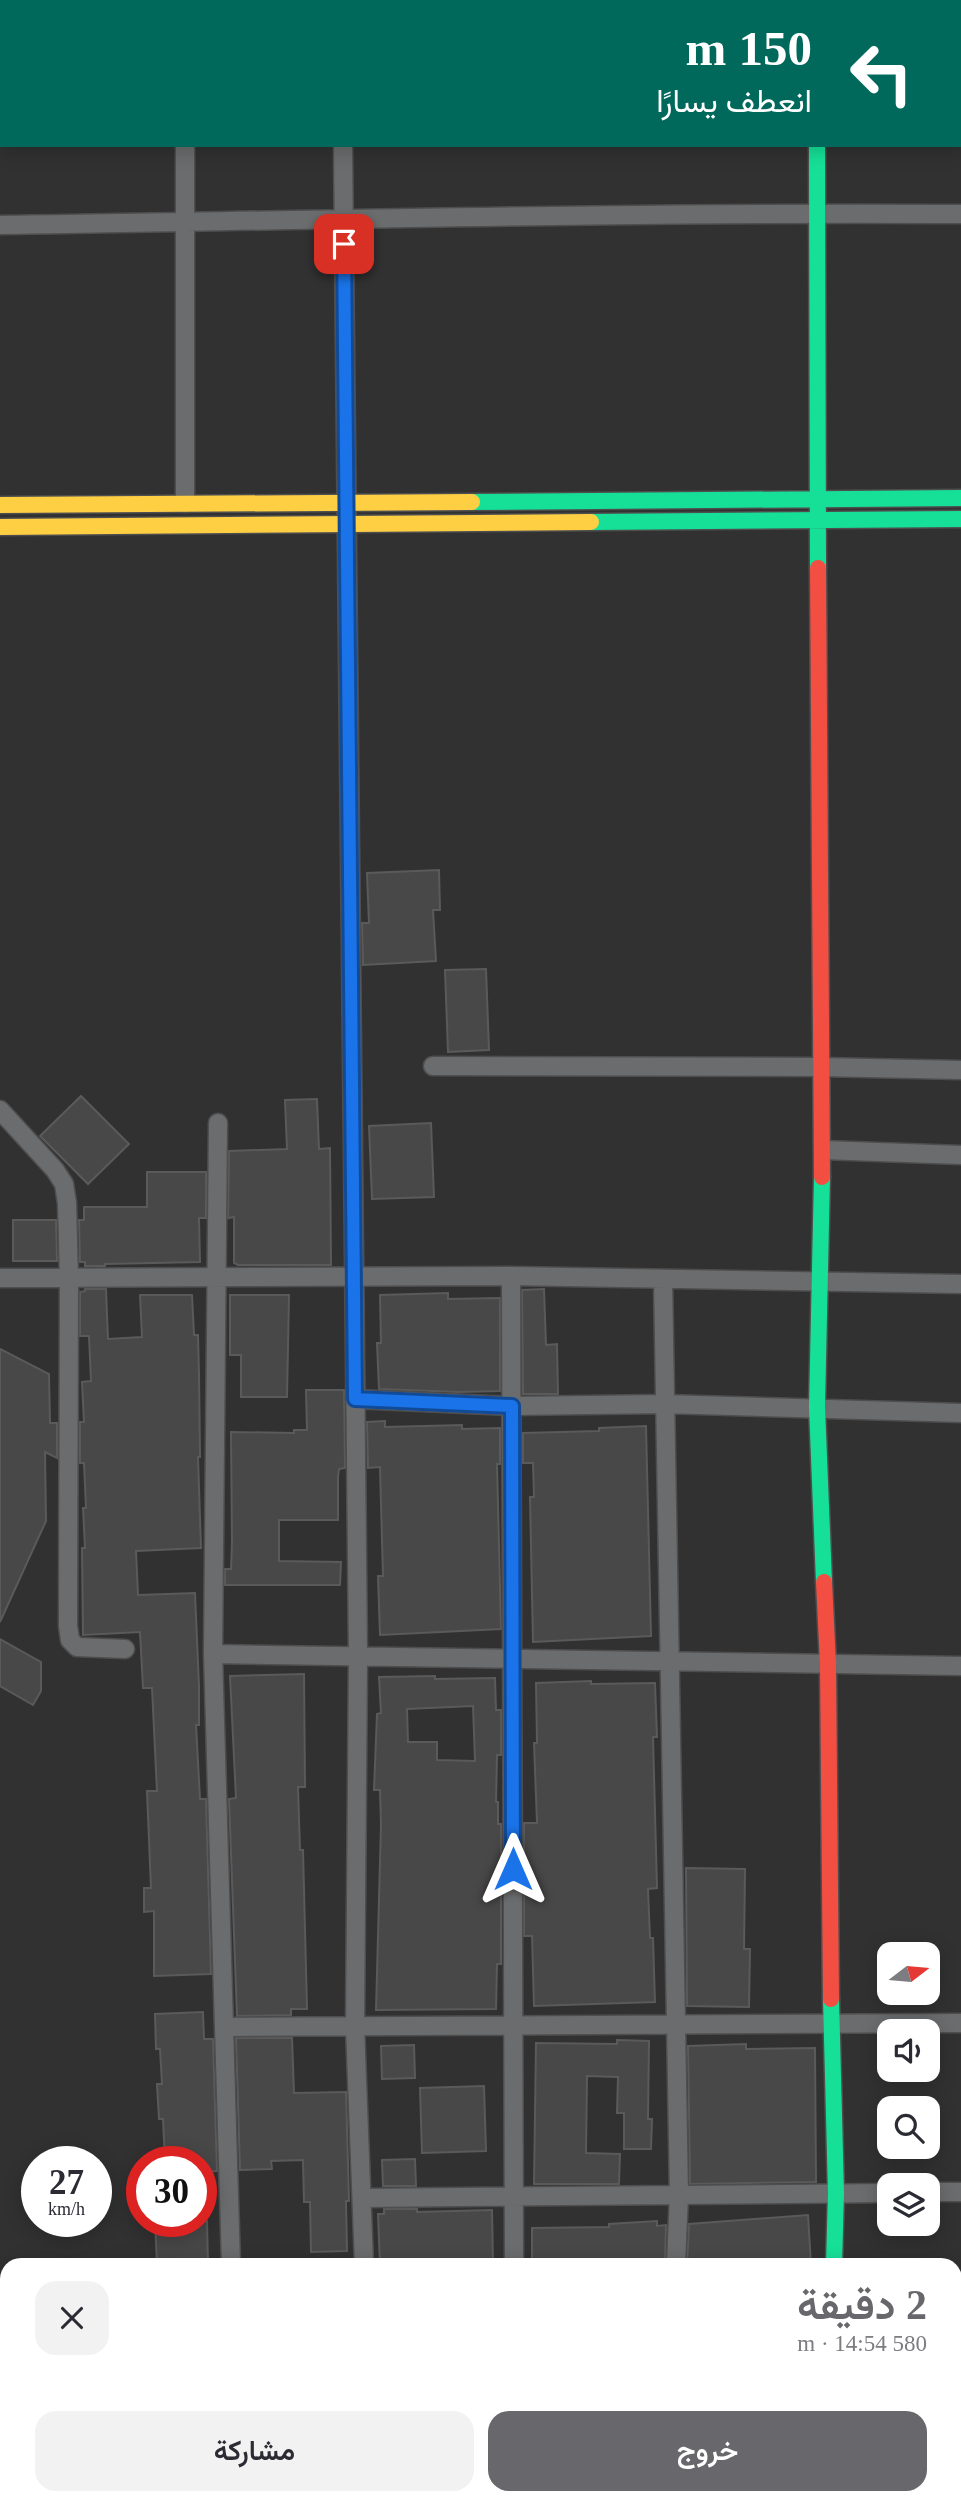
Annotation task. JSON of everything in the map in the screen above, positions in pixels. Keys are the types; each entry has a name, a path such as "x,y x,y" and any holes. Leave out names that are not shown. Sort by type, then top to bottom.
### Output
{"street":[{"path":"185,147 185,503"},
{"path":"343,147 358,1656 355,2027 364,2258"},
{"path":"817,147 820,1067 823,1150 817,1407 828,1664 831,2024 836,2193 834,2258"},
{"path":"0,225 344,218 961,214"},
{"path":"0,505 961,498"},
{"path":"0,527 961,519"},
{"path":"433,1066 961,1070"},
{"path":"0,1110 55,1170 64,1184 67,1203 70,1640 77,1647 125,1649"},
{"path":"218,1123 213,1654 231,2258"},
{"path":"823,1150 961,1155"},
{"path":"0,1278 215,1279 354,1275 961,1284"},
{"path":"511,1276 514,2258"},
{"path":"663,1280 679,2195 676,2258"},
{"path":"355,1399 512,1406 665,1404 961,1413"},
{"path":"213,1654 961,1666"},
{"path":"224,2027 961,2023"},
{"path":"940,2192 961,2192"},
{"path":"363,2198 877,2193"}],"building":[{"path":"439,870 440,910 433,910 436,961 363,965 362,923 369,923 367,873"},
{"path":"486,969 489,1050 448,1052 445,970"},
{"path":"81,1096 129,1144 88,1184 40,1136"},
{"path":"317,1099 319,1149 330,1148 331,1265 238,1265 234,1263 234,1217 228,1218 229,1151 287,1149 285,1100"},
{"path":"431,1123 434,1197 372,1199 369,1126"},
{"path":"147,1172 206,1172 206,1218 199,1218 200,1262 85,1266 85,1262 80,1262 79,1220 84,1220 84,1207 147,1207"},
{"path":"13,1220 56,1220 57,1261 13,1261"},
{"path":"85,1289 106,1289 108,1339 142,1337 140,1295 192,1295 194,1335 198,1335 201,1548 136,1551 138,1595 195,1593 199,1686 199,1725 196,1725 200,1799 206,1799 211,1974 154,1976 154,1911 144,1912 144,1888 151,1888 147,1791 157,1791 152,1688 143,1688 140,1632 83,1635 82,1548 85,1548 83,1508 86,1508 84,1463 80,1463 80,1422 84,1422 82,1382 91,1381 89,1336 80,1336 80,1292"},
{"path":"544,1289 546,1345 557,1344 558,1394 523,1394 522,1290"},
{"path":"448,1293 448,1299 500,1298 500,1391 379,1389 377,1343 381,1343 380,1295"},
{"path":"230,1295 289,1295 287,1397 241,1397 241,1355 230,1355"},
{"path":"0,1349 49,1374 50,1423 57,1423 57,1458 45,1452 46,1521 0,1622"},
{"path":"306,1390 344,1390 345,1468 339,1469 338,1520 279,1520 279,1561 341,1562 340,1585 225,1585 225,1569 231,1569 231,1432 294,1433 294,1430 307,1430"},
{"path":"385,1421 385,1427 462,1425 462,1429 500,1428 500,1464 497,1464 501,1629 380,1635 378,1576 383,1576 380,1467 368,1468 367,1422"},
{"path":"646,1426 651,1636 533,1642 530,1497 534,1497 533,1463 523,1463 523,1433 599,1431 599,1428"},
{"path":"0,1639 41,1662 41,1691 33,1705 0,1686"},
{"path":"304,1674 305,1787 298,1787 300,1850 303,1850 307,2009 291,2009 291,2015 237,2016 229,1799 236,1798 230,1676"},
{"path":"379,1677 495,1678 496,1710 501,1710 501,1755 497,1755 496,1802 498,1824 501,1824 501,1964 497,1964 496,2009 376,2010 381,1825 380,1790 374,1790 377,1714 381,1713","holes":["473,1706 475,1761 437,1760 437,1742 408,1742 407,1709"]},
{"path":"591,1681 591,1684 655,1683 657,1737 653,1737 657,1888 648,1889 655,2002 534,2006 532,1936 524,1936 524,1823 537,1823 534,1743 537,1743 536,1683"},
{"path":"686,1868 745,1869 744,1949 750,1949 749,2007 687,2006"},
{"path":"203,2012 204,2039 213,2039 216,2146 164,2146 163,2119 159,2119 157,2084 162,2084 160,2049 156,2049 155,2014"},
{"path":"236,2038 292,2038 294,2093 346,2092 349,2201 346,2201 347,2251 311,2252 310,2202 304,2202 303,2160 271,2161 272,2169 240,2170"},
{"path":"617,2040 649,2041 648,2119 652,2119 651,2149 624,2149 624,2113 617,2113 618,2077 587,2076 586,2153 620,2154 619,2184 534,2184 536,2043 617,2044"},
{"path":"746,2044 746,2049 815,2048 816,2182 690,2184 688,2046"},
{"path":"414,2045 415,2078 382,2079 381,2046"},
{"path":"484,2086 486,2151 422,2153 420,2088"},
{"path":"415,2159 416,2186 383,2186 382,2160"},
{"path":"384,2209 417,2209 417,2212 492,2210 493,2258 380,2258 378,2214 384,2214"},
{"path":"808,2215 811,2258 687,2258 689,2224"},
{"path":"657,2221 657,2226 666,2225 665,2258 532,2258 532,2228 609,2227 609,2224"},
{"path":"156,2237 207,2237 208,2258 157,2258"}],"traffic: fast":[{"path":"817,147 818,568"},
{"path":"472,502 961,498"},
{"path":"591,522 961,519"},
{"path":"822,1177 817,1407 824,1582"},
{"path":"831,1999 836,2193 834,2258"}],"traffic: slow":[{"path":"0,505 472,502"},
{"path":"0,527 591,522"}],"traffic: jam":[{"path":"818,568 822,1177"},
{"path":"824,1582 828,1664 831,1999"}],"route":[{"path":"344,244 355,1399 512,1406 513,1869"}]}
